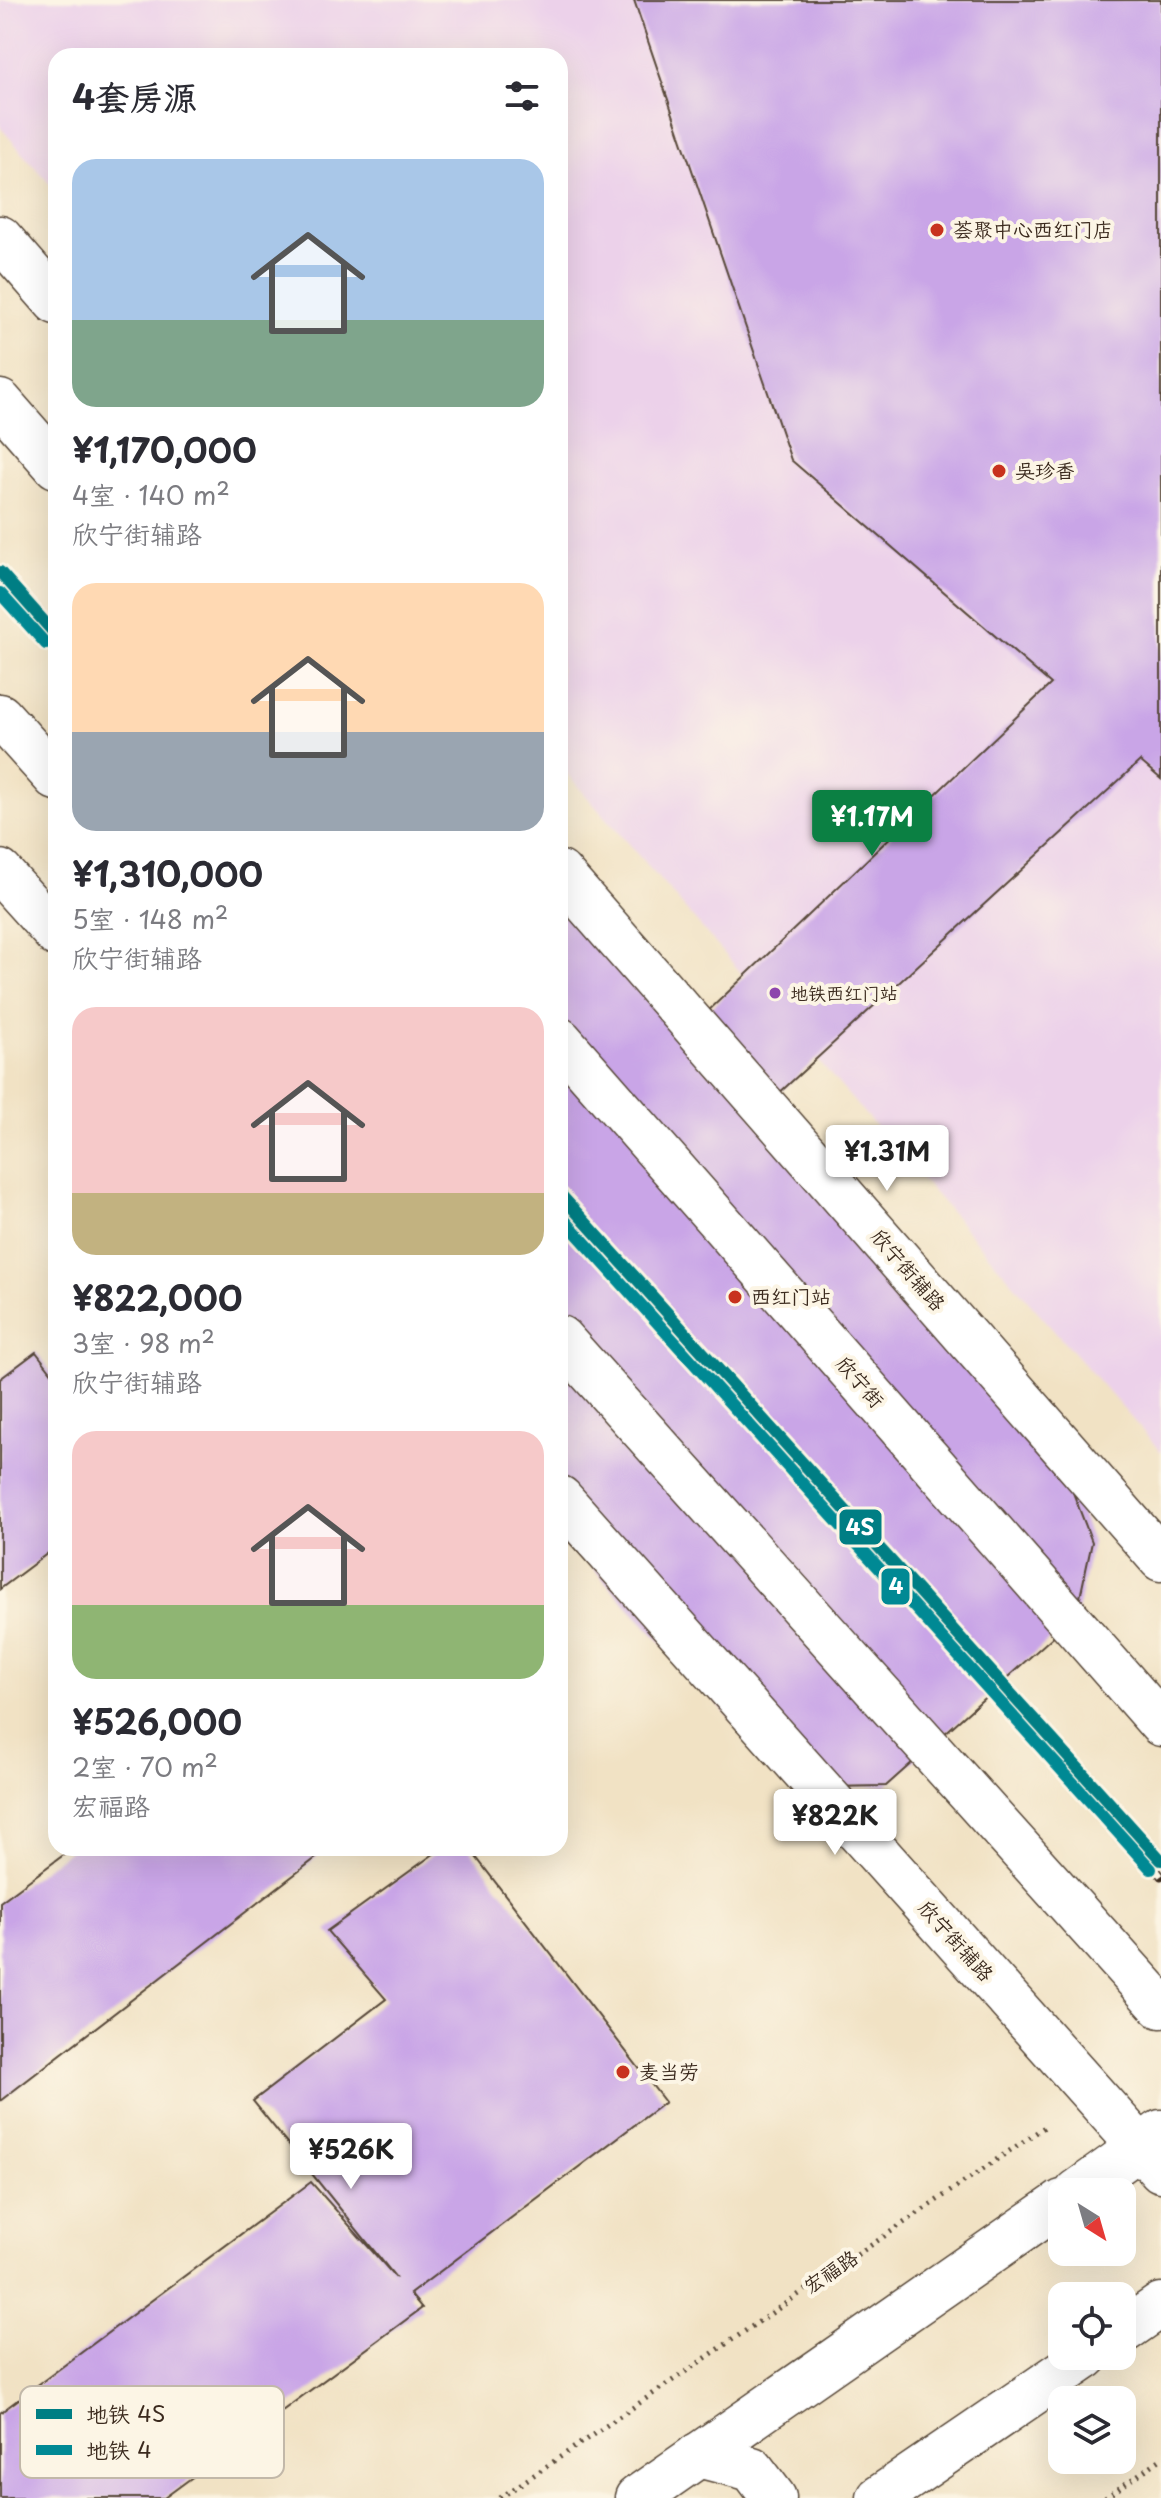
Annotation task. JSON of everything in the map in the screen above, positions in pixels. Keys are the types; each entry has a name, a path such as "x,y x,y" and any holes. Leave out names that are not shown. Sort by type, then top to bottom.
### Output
{"main road":[{"path":"0,238 48,293"},
{"path":"0,402 48,457"},
{"path":"0,716 48,769"},
{"path":"0,872 48,925"},
{"name":"欣宁街辅路","path":"568,882 1161,1559"},
{"name":"欣宁街","path":"568,1049 1161,1724"},
{"path":"568,1347 1161,2006"},
{"name":"欣宁街辅路","path":"568,1507 1093,2094 1154,2150"},
{"path":"1103,2178 1154,2150"},
{"path":"637,2498 1048,2212"},
{"path":"1136,2322 1161,2305"},
{"path":"879,2498 1066,2370"},
{"path":"698,2455 752,2469 774,2498"}],"path":[{"name":"宏福路","path":"500,2498 1093,2094"},
{"path":"1105,2498 1161,2459"}],"shaded area":[{"path":"0,0 1161,0 1161,1452 568,775 568,48 48,48 48,182 0,127"}],"building":[{"path":"634,0 1161,0 1161,779 1140,761 752,1118 1067,1477 1092,1542 1076,1616 886,1786 827,1787 770,1761 568,1541 568,908 681,1037 1051,684 791,460"},
{"path":"36,1352 48,1368 48,1553 0,1589 0,1379"},
{"path":"62,1856 319,1856 0,2101 0,1902"},
{"path":"431,1856 475,1856 665,2102 410,2294 422,2308 284,2410 284,2386 36,2386 311,2182 396,2278 253,2101 386,1999 327,1931"},
{"path":"20,2398 20,2478 191,2478 164,2498 0,2498 0,2413"}],"railway":[{"path":"1087,1777 1161,1876"}],"metro line":[{"name":"4S","path":"0,572 48,626"},
{"name":"4","path":"0,593 46,644"},
{"name":"4S","path":"568,1203 1161,1860"},
{"name":"4","path":"568,1224 1151,1869"}],"place":[{"name":"荟聚中心西红门店","path":"937,230"},
{"name":"吴珍香","path":"999,471"},
{"name":"地铁西红门站","path":"775,993"},
{"name":"西红门站","path":"735,1297"},
{"name":"麦当劳","path":"623,2072"}]}
